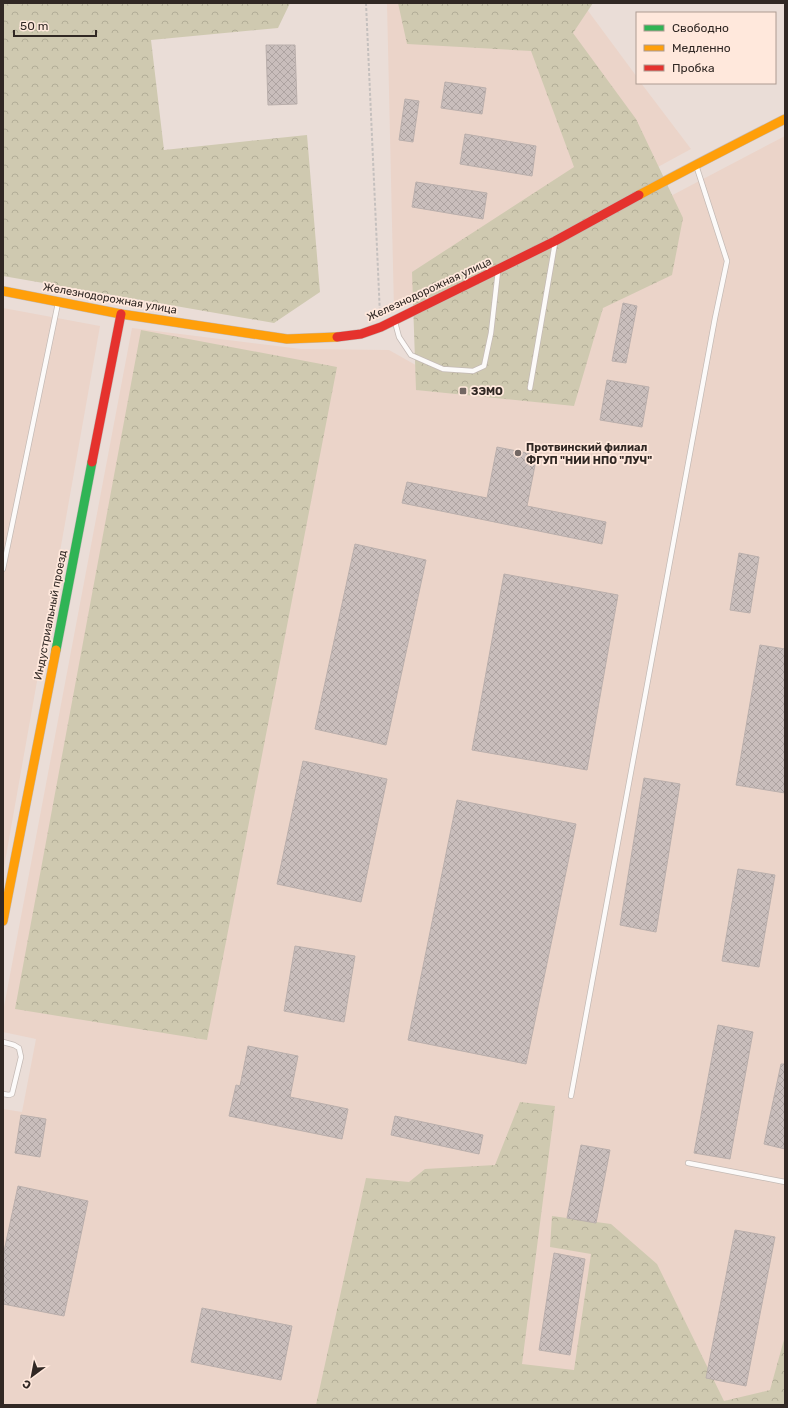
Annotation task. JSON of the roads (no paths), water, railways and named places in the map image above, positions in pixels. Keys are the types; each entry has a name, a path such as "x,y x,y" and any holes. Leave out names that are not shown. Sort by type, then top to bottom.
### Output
{"street":[{"name":"Железнодорожная улица","path":"3,291 121,314 287,339 331,338 361,334 381,327 555,242 696,164 785,119"},
{"name":"Индустриальный проезд","path":"3,921 121,314"}],"lane":[{"path":"571,1096 712,334 727,261 696,164"},
{"path":"530,388 555,242"},
{"path":"395,320 399,337 411,355 443,368 472,371 484,366 491,333 498,270"},
{"path":"3,569 58,301"},
{"path":"3,1042 19,1048 21,1057 12,1094 3,1094"},
{"path":"688,1163 785,1182"}],"place":[{"name":"ЗЭМО","path":"463,391"},
{"name":"Протвинский филиал ФГУП \"НИИ НПО \"ЛУЧ\"","path":"518,453"}]}
